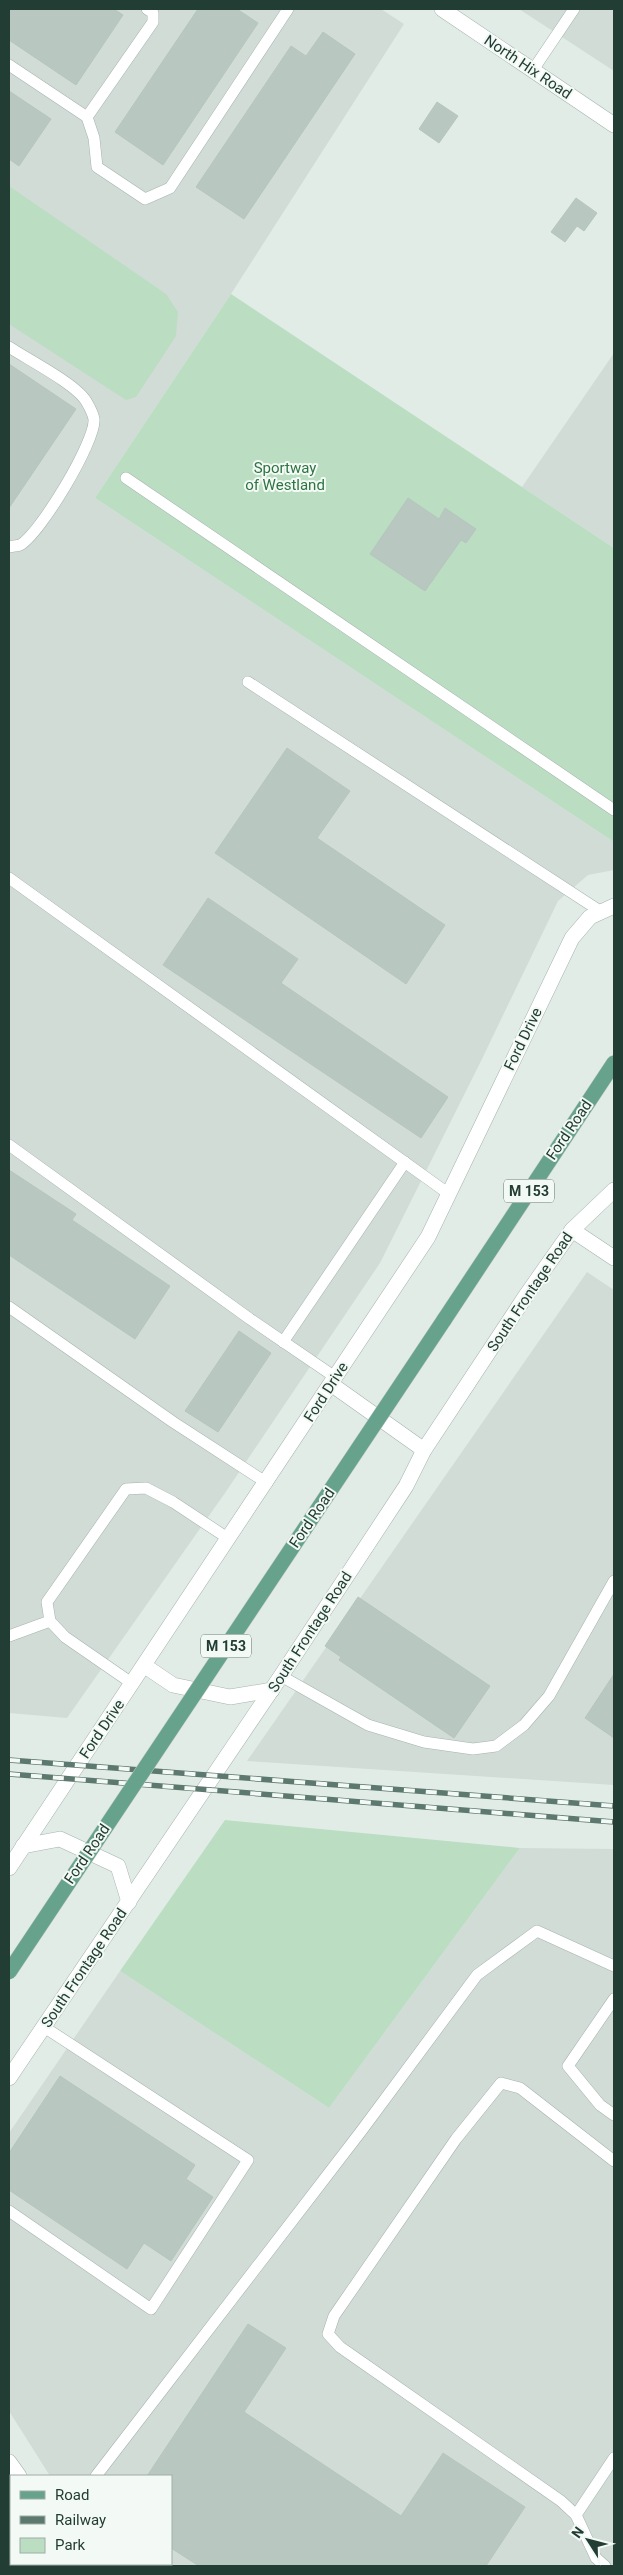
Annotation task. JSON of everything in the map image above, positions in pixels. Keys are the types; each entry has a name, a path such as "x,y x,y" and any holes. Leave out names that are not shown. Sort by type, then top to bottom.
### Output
{"main road":[{"name":"Ford Road","path":"9,1972 614,1063"}],"street":[{"name":"North Hix Road","path":"442,9 614,124"},
{"name":"Ford Drive","path":"9,1868 267,1483 428,1237 572,938 578,928 607,908"},
{"name":"South Frontage Road","path":"9,2078 272,1690 406,1486 424,1450 572,1230 614,1190"},
{"path":"572,1230 614,1258"},
{"path":"333,1381 424,1450"},
{"path":"145,1666 173,1685 230,1696 272,1690"},
{"path":"23,1846 60,1840 118,1866 129,1902"},
{"path":"9,2462 18,2475"}],"lane":[{"path":"87,117 153,22 153,13 146,9"},
{"path":"9,65 87,117 94,138 97,167 145,199 170,188 288,9"},
{"path":"533,70 574,9"},
{"path":"9,347 65,383 86,400 94,418 90,441 66,486 41,523 20,545 9,546"},
{"path":"126,478 614,810"},
{"path":"248,682 607,908"},
{"path":"9,878 449,1194"},
{"path":"9,1145 283,1342 333,1381"},
{"path":"283,1342 405,1162"},
{"path":"9,1307 173,1422 267,1483"},
{"path":"133,1684 65,1637 50,1621 47,1602 126,1489 146,1488 173,1502 229,1539"},
{"path":"281,1676 368,1725 424,1742 473,1749 496,1746 524,1725 549,1696 614,1581"},
{"path":"9,1636 50,1621"},
{"path":"97,2475 362,2130 477,1976 537,1931 614,1966"},
{"path":"614,1999 568,2066 600,2105 614,2115"},
{"path":"9,2211 151,2309 248,2160 44,2028"},
{"path":"605,2566 596,2558 576,2515 561,2501 340,2347 328,2334 334,2316 456,2139 501,2084 520,2088 614,2161"},
{"path":"576,2515 614,2458"}],"shaded area":[{"path":"9,9 381,9 404,24 231,294 95,498 614,842 614,870 588,875 558,901 481,1061 380,1263 225,1493 67,1718 9,1713"},
{"path":"519,9 614,9 614,71"},
{"path":"614,353 614,548 522,487"},
{"path":"587,1272 614,1290 614,1785 247,1761"},
{"path":"520,1848 614,1849 614,2566 108,2566 172,2565 172,2475 49,2475 9,2411 9,2133 120,1971 329,2108"},
{"path":"9,2510 10,2565 77,2566 9,2566"}],"green space":[{"path":"9,186 166,294 178,312 176,336 136,397 126,400 9,324"},
{"name":"Sportway of Westland","path":"231,294 614,548 614,842 95,498"},
{"path":"225,1820 520,1848 329,2108 120,1971"}],"building":[{"path":"9,9 114,9 123,15 76,85 9,40"},
{"path":"198,9 237,9 258,23 163,165 115,132"},
{"path":"323,32 355,54 244,219 196,187 291,46 306,56"},
{"path":"9,91 51,119 19,166 9,159"},
{"path":"437,102 458,116 439,143 419,129"},
{"path":"576,198 597,213 584,231 577,226 565,242 551,232"},
{"path":"9,364 76,409 9,508"},
{"path":"408,498 439,519 445,508 476,529 466,543 461,540 425,591 370,554"},
{"path":"287,748 350,791 317,838 445,925 406,984 215,853"},
{"path":"208,898 298,959 281,983 448,1097 421,1138 163,965"},
{"path":"9,1170 76,1214 72,1220 170,1286 135,1339 9,1255"},
{"path":"239,1331 271,1353 218,1432 185,1411"},
{"path":"358,1597 490,1686 454,1738 339,1660 341,1657 325,1646"},
{"path":"614,1674 614,1738 585,1718"},
{"path":"60,2076 195,2165 186,2179 213,2197 171,2261 144,2243 127,2269 9,2190 9,2153"},
{"path":"248,2324 286,2348 244,2412 401,2516 443,2453 525,2507 486,2566 199,2566 172,2549 172,2475 148,2475"}],"railway":[{"path":"9,1760 614,1806"},
{"path":"9,1774 614,1822"}]}
